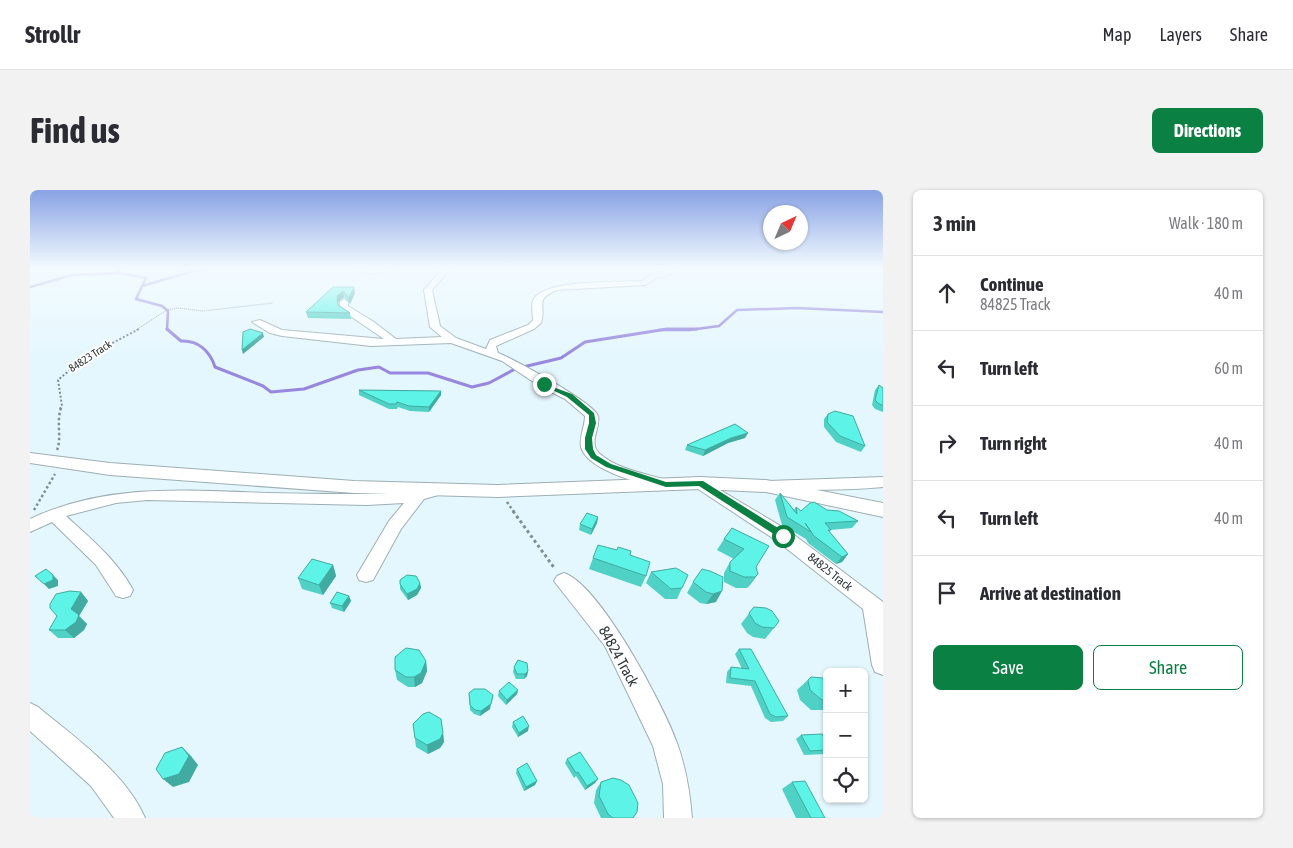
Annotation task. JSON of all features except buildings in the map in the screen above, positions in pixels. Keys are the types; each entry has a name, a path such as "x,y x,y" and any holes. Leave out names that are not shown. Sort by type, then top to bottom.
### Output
{"street":[{"path":"429,297 435,327 452,340 506,359 544,384 569,396 592,415 593,423 588,438 589,449 594,457 608,465 666,484"},
{"path":"493,353 491,346 494,342 531,327 538,321 537,301 541,297"},
{"path":"344,302 343,307 371,324 395,343"},
{"path":"257,322 273,331 344,342 395,343 452,340"},
{"path":"30,458 110,469 223,478 439,490 498,491 700,483 766,486 883,482"},
{"name":"84825 Track","path":"700,483 783,536 877,610"},
{"path":"766,486 823,496 883,510"},
{"path":"30,526 53,514 91,502 120,498 211,494 270,498 374,500 404,496 418,497 439,490"},
{"path":"366,575 395,525 418,497"},
{"path":"53,514 102,560 123,590"},
{"name":"84824 Track","path":"564,580 587,605 612,639 665,744 676,784 678,818"},
{"path":"877,610 883,665"},
{"path":"30,715 100,777 131,818"}],"path":[{"name":"84823 Track","path":"62,462 68,457 57,450 60,443 57,437 59,410 62,406 58,380 64,373 110,343 147,325 156,316 167,310 178,308 203,311 273,303"},
{"path":"30,517 62,462"},
{"path":"498,491 564,580"}],"waterway":[{"path":"137,297 136,299 162,306 168,311 167,329"},
{"path":"696,329 719,326 737,310 797,308 883,312"},
{"path":"167,329 181,341 193,342 207,351 215,367 263,386 271,392 304,389 358,370 379,367 390,373 428,373 472,387 489,383 515,369"},
{"path":"661,330 696,329"},
{"path":"661,330 696,329"},
{"path":"523,367 561,358 585,342 661,330"}],"route":[{"path":"544,384 580,403 592,415 593,423 588,438 589,449 594,457 629,473 666,484 700,483 783,536"}]}
